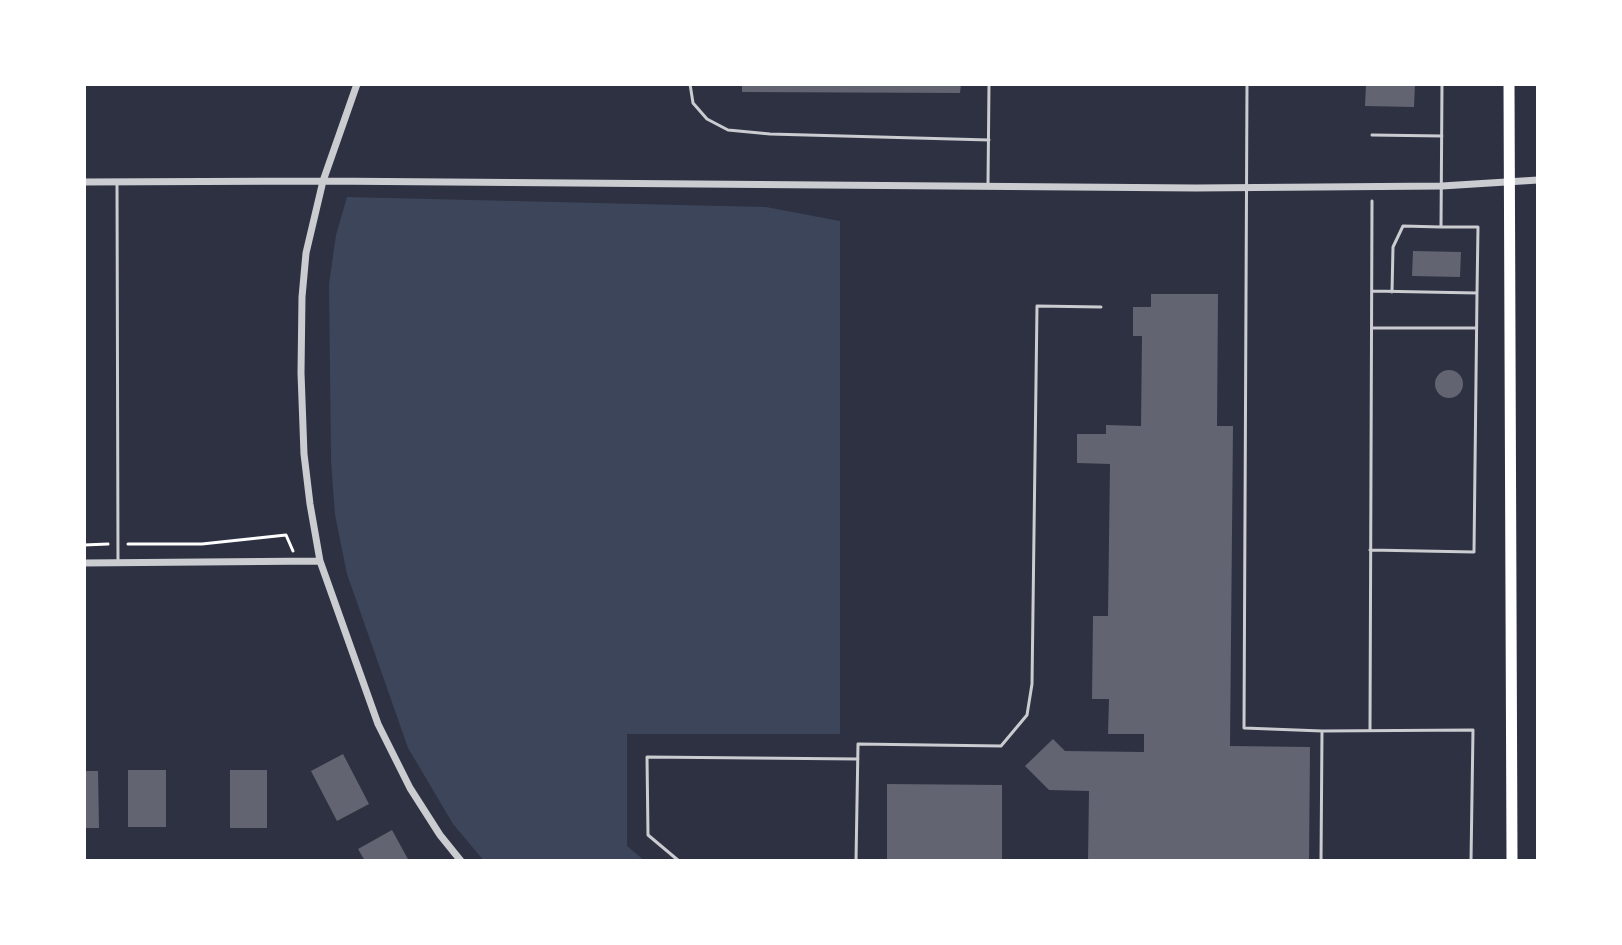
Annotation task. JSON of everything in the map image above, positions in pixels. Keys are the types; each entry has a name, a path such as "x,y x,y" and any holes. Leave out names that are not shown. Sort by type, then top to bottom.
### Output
{"main road":[{"path":"1509,84 1512,861"}],"street":[{"path":"357,84 323,181 306,253 301,334 304,454 315,539 378,724 410,788 461,861"},
{"path":"84,182 1247,187 1442,186 1538,180"},
{"path":"84,563 320,561"}],"lane":[{"path":"690,84 693,103 707,119 728,130 989,140"},
{"path":"988,187 989,84"},
{"path":"1247,84 1244,728 1473,730 1471,861"},
{"path":"1441,227 1442,84"},
{"path":"1372,135 1442,136"},
{"path":"117,182 118,563"},
{"path":"1370,731 1372,201"},
{"path":"1370,550 1474,552 1478,227 1403,226 1393,247 1392,292"},
{"path":"1372,291 1477,293"},
{"path":"856,861 858,744 1001,746 1027,715 1032,684 1037,306 1101,307"},
{"path":"1372,328 1476,328"},
{"path":"1321,861 1322,731"},
{"path":"679,861 648,835 647,757 858,759"}],"path":[{"path":"84,545 202,544 286,535 296,561"}],"shaded area":[{"path":"347,197 766,207 840,221 840,734 627,734 627,846 645,861 484,861 453,824 408,748 347,574 335,515 331,461 329,284 336,235"}],"building":[{"path":"742,84 961,84 960,93 742,92"},
{"path":"1366,84 1415,84 1414,107 1365,106"},
{"path":"1413,251 1461,252 1460,277 1412,276"},
{"path":"1151,294 1218,294 1217,426 1233,426 1230,746 1310,747 1309,861 1088,861 1089,791 1049,790 1025,766 1053,739 1065,751 1144,752 1144,734 1108,734 1109,699 1092,699 1093,616 1108,616 1110,464 1077,463 1077,434 1106,434 1106,425 1141,426 1142,336 1133,336 1133,307 1151,307"},
{"path":"1449,370 1459,374 1463,384 1459,394 1449,398 1439,394 1435,384 1439,374"},
{"path":"343,754 369,804 337,821 311,771"},
{"path":"128,770 166,770 166,827 128,827"},
{"path":"230,770 267,770 267,828 230,828"},
{"path":"84,771 98,771 99,828 84,828"},
{"path":"887,784 1002,785 1002,861 887,861"},
{"path":"392,830 409,861 365,861 358,849"}]}
